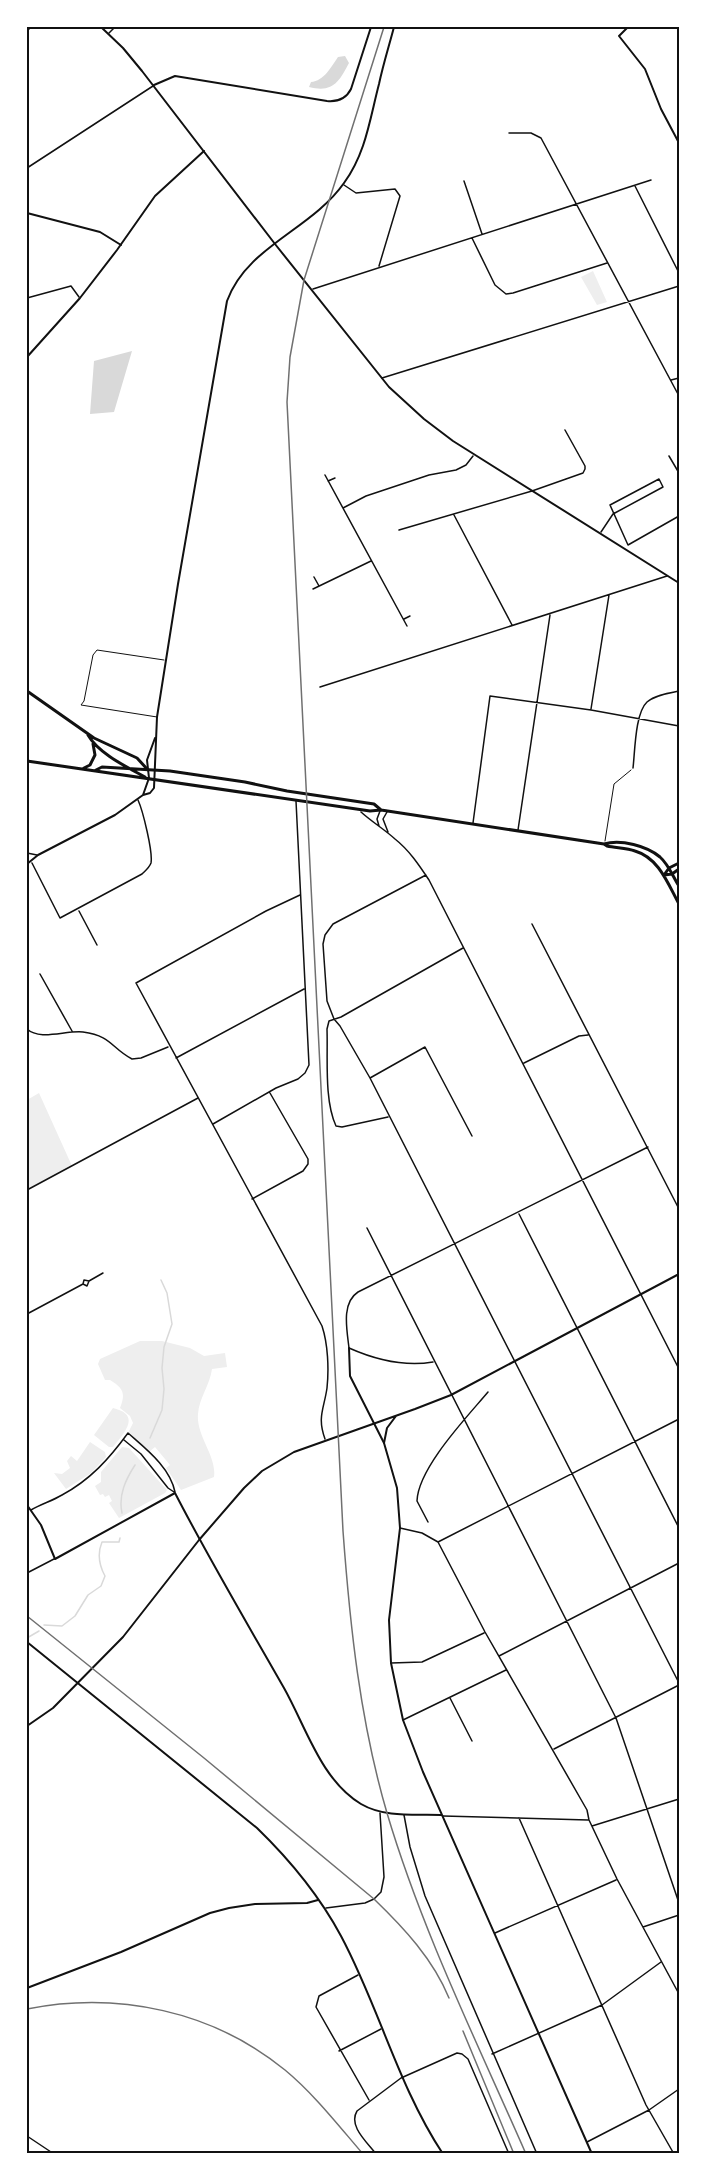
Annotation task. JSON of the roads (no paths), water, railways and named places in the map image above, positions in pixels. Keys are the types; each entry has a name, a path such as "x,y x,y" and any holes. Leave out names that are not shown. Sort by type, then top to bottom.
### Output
{"main road":[{"path":"27,691 87,734 137,758 148,770"},
{"path":"83,768 90,765 95,755 92,742 87,734"},
{"path":"92,742 131,769 149,778"},
{"path":"27,761 358,809 381,810 604,844 636,851 652,860 664,875 679,904"},
{"path":"96,770 102,767 170,771 374,804 381,810"},
{"path":"604,844 610,842 644,848 661,858 679,886"},
{"path":"664,875 669,868 679,863"},
{"path":"664,875 672,874 679,868"}],"street":[{"path":"27,31 31,27"},
{"path":"101,27 124,49 154,86 275,244 382,378 424,419 474,454 679,583"},
{"path":"108,34 115,27"},
{"path":"27,168 154,86 175,76 327,101 345,98 351,90 372,27"},
{"path":"27,864 38,855 113,816 143,795 149,778 150,748 155,738 227,301 242,272 256,258 322,208 343,184 356,163 366,139 394,27"},
{"path":"628,27 619,36 645,69 661,109 679,143"},
{"path":"509,133 531,133 541,138 679,396"},
{"path":"27,357 80,298 161,189 204,151"},
{"path":"311,290 651,180"},
{"path":"464,182 482,235"},
{"path":"343,184 356,193 390,189 398,191 400,196 378,268"},
{"path":"634,185 679,273"},
{"path":"27,213 100,232 120,245"},
{"path":"472,238 495,285 506,294 608,262"},
{"path":"27,298 71,286 80,298"},
{"path":"382,378 679,286"},
{"path":"670,380 679,378"},
{"path":"399,530 532,491 583,473 585,470 565,430"},
{"path":"343,508 366,496 429,475 456,470 466,465 474,454"},
{"path":"669,456 679,473"},
{"path":"325,475 406,626"},
{"path":"328,481 335,478"},
{"path":"600,533 613,514 663,487 659,479 610,506 613,514 628,545"},
{"path":"453,514 512,626"},
{"path":"624,548 679,516"},
{"path":"313,590 372,560"},
{"path":"320,687 668,576"},
{"path":"314,577 319,586"},
{"path":"591,710 609,595"},
{"path":"518,831 550,614"},
{"path":"403,620 410,616"},
{"path":"633,768 639,718 643,707 650,700 679,691"},
{"path":"473,824 490,696 591,710 679,726"},
{"path":"143,795 150,793 154,788 157,741 155,738"},
{"path":"212,1124 298,1079 308,1069 309,1050 296,799"},
{"path":"31,862 60,918 79,910 142,874 149,868 151,856 138,800"},
{"path":"358,809 412,856 426,875 679,1370"},
{"path":"379,827 377,819 381,810"},
{"path":"387,812 383,819 388,833"},
{"path":"27,853 38,855"},
{"path":"426,875 333,924 327,931 323,944 327,996 334,1019 370,1078 679,1684 554,1750"},
{"path":"300,895 266,910 136,983 323,1330 328,1376 320,1414 320,1426 325,1440"},
{"path":"79,910 97,945"},
{"path":"532,924 679,1209"},
{"path":"389,1117 342,1127 336,1126 331,1116 329,1099 327,1029 329,1021 341,1017 464,947"},
{"path":"40,974 72,1032"},
{"path":"176,1058 305,988"},
{"path":"27,1029 39,1035 72,1032 92,1034 106,1039 132,1059 141,1058 169,1046"},
{"path":"524,1064 579,1036 589,1035"},
{"path":"370,1078 425,1047 472,1136"},
{"path":"252,1199 303,1171 308,1164 308,1159 270,1092"},
{"path":"27,1190 198,1098"},
{"path":"592,2154 441,1815 403,1720 391,1663 389,1620 400,1528 397,1488 384,1443 350,1376 346,1310 349,1301 358,1292 648,1147"},
{"path":"518,1212 679,1528"},
{"path":"367,1228 616,1718 679,1903"},
{"path":"27,1314 83,1284 84,1280 89,1281 104,1273"},
{"path":"27,1726 53,1708 123,1637 199,1540 244,1488 262,1472 294,1452 451,1395 679,1274"},
{"path":"83,1284 87,1286 89,1281"},
{"path":"349,1348 393,1362 411,1364 434,1362"},
{"path":"428,1522 418,1505 417,1496 440,1449 488,1392"},
{"path":"384,1443 387,1428 396,1416"},
{"path":"438,1542 679,1419"},
{"path":"31,1509 61,1496 87,1479 107,1460 128,1434 157,1460 174,1485 175,1493 199,1540 329,1772 348,1794 359,1803 380,1812 589,1820"},
{"path":"123,1440 141,1454 168,1488 175,1493"},
{"path":"27,1573 175,1493"},
{"path":"27,1505 41,1524 55,1559"},
{"path":"400,1528 422,1533 438,1542 485,1632 587,1810 589,1820 617,1879 679,1994"},
{"path":"499,1656 679,1563"},
{"path":"391,1663 422,1662 485,1632"},
{"path":"27,1642 256,1828 291,1863 341,1936 401,2078 443,2154"},
{"path":"403,1720 507,1670"},
{"path":"449,1698 472,1741"},
{"path":"592,1826 679,1799"},
{"path":"324,1909 365,1903 374,1899 381,1892 384,1877 380,1812"},
{"path":"404,1814 410,1847 422,1888 537,2154"},
{"path":"519,1818 649,2110 674,2154"},
{"path":"494,1934 617,1879"},
{"path":"27,1988 112,1956 210,1913 248,1905 307,1903 318,1900"},
{"path":"643,1927 679,1916"},
{"path":"492,2054 602,2005 661,1961"},
{"path":"359,1975 322,1994 315,2003 339,2051 370,2101"},
{"path":"339,2051 381,2029"},
{"path":"376,2154 354,2124 353,2118 357,2111 401,2078 457,2053 465,2056 509,2154"},
{"path":"587,2142 649,2110 679,2089"},
{"path":"27,2136 54,2154"}],"lane":[{"path":"157,717 81,705 84,701 93,655 97,650 166,661"},
{"path":"604,844 614,784 633,768"}],"waterway":[{"path":"150,1438 162,1410 164,1347 172,1324 167,1293 161,1280"},
{"path":"122,1513 121,1500 124,1488 135,1465"},
{"path":"44,1625 62,1626 75,1616 88,1595 101,1586 105,1576 99,1559 102,1542 119,1542 120,1538"},
{"path":"27,1638 39,1631"}],"railway":[{"path":"384,27 304,280 290,357 287,402 343,1531 349,1602 363,1708 387,1813 433,1943 526,2154"},
{"path":"27,1616 204,1758 374,1899 417,1945 435,1970 449,1998"},
{"path":"27,2009 61,2004 130,2005 196,2020 227,2033 257,2050 296,2079 363,2154"},
{"path":"463,2031 514,2154"}]}
